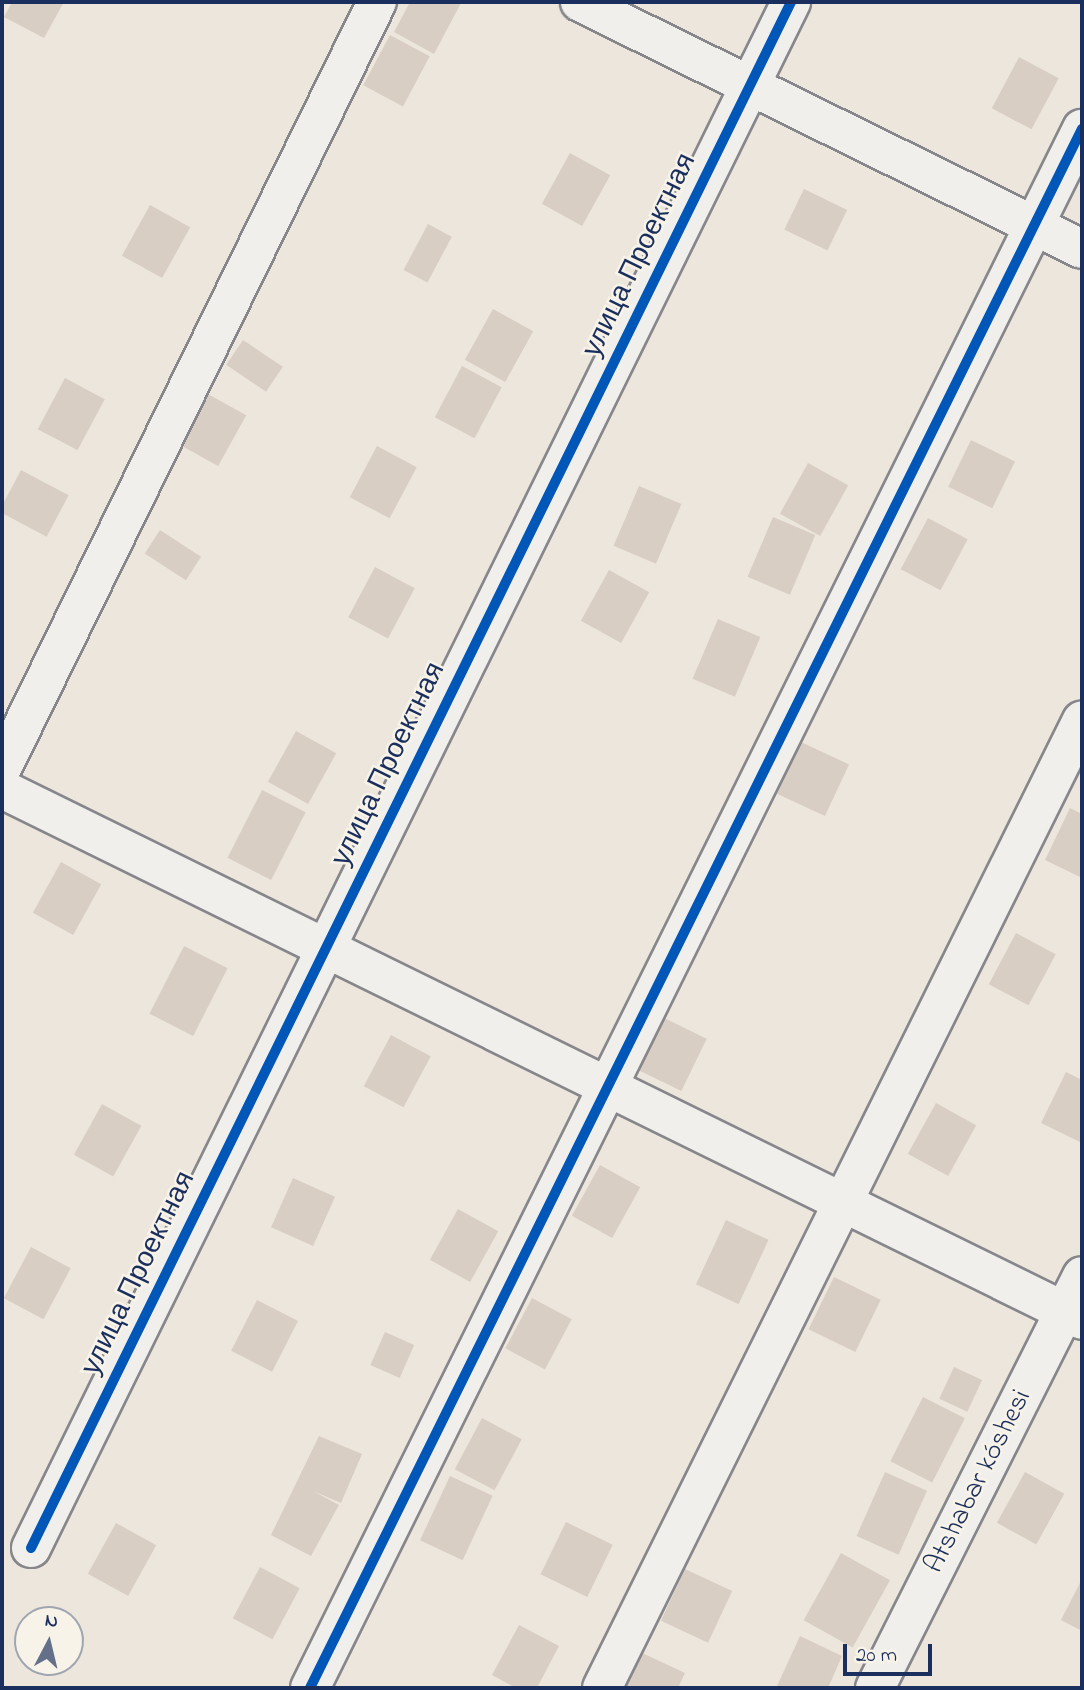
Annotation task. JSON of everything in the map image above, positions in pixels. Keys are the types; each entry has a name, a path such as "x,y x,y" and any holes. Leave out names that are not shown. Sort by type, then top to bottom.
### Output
{"street":[{"path":"2,768 377,2"},
{"path":"580,2 1082,249"},
{"name":"улица Проектная","path":"31,1548 791,2"},
{"path":"310,1688 1082,129"},
{"path":"602,1688 1082,720"},
{"path":"2,789 1073,1315"},
{"name":"Atshabar kóshesi","path":"875,1688 1073,1315 1082,1276"}],"building":[{"path":"12,2 64,2 44,38 4,17"},
{"path":"410,2 461,3 434,54 394,32"},
{"path":"390,35 430,56 403,106 363,85"},
{"path":"1019,57 1059,78 1032,129 992,108"},
{"path":"570,153 610,175 582,226 542,204"},
{"path":"804,189 847,210 827,250 784,229"},
{"path":"150,205 190,227 162,278 122,256"},
{"path":"428,224 452,237 427,283 404,270"},
{"path":"493,309 533,331 505,382 465,360"},
{"path":"243,340 283,367 266,392 226,365"},
{"path":"462,366 502,387 475,438 435,417"},
{"path":"65,378 105,399 78,450 38,429"},
{"path":"206,393 246,415 218,466 178,444"},
{"path":"971,440 1015,461 992,508 948,487"},
{"path":"377,446 417,467 390,518 350,497"},
{"path":"808,463 848,485 820,536 780,514"},
{"path":"21,470 69,495 47,537 2,513 2,506"},
{"path":"639,486 681,504 656,564 614,546"},
{"path":"773,517 815,535 790,595 748,577"},
{"path":"928,518 968,539 941,590 901,569"},
{"path":"160,530 201,557 186,580 145,553"},
{"path":"375,567 415,588 388,638 348,617"},
{"path":"609,570 649,592 621,643 581,621"},
{"path":"718,619 760,637 735,697 693,679"},
{"path":"296,731 336,753 308,804 268,782"},
{"path":"801,742 849,764 825,816 777,794"},
{"path":"262,790 306,812 271,880 227,858"},
{"path":"1070,808 1082,814 1082,878 1045,860"},
{"path":"61,862 101,884 73,935 33,913"},
{"path":"1016,933 1056,954 1029,1005 989,984"},
{"path":"184,946 228,968 193,1036 149,1014"},
{"path":"660,1016 707,1039 681,1091 635,1068"},
{"path":"391,1035 431,1056 404,1107 364,1086"},
{"path":"1066,1072 1082,1080 1082,1143 1041,1123"},
{"path":"936,1103 976,1125 948,1176 908,1154"},
{"path":"102,1104 141,1126 113,1177 74,1155"},
{"path":"600,1165 640,1187 612,1238 572,1216"},
{"path":"293,1178 335,1197 313,1246 271,1227"},
{"path":"458,1209 498,1231 470,1282 430,1260"},
{"path":"726,1220 769,1240 739,1304 696,1284"},
{"path":"31,1247 71,1268 44,1319 4,1298"},
{"path":"834,1277 881,1300 855,1352 809,1329"},
{"path":"532,1298 572,1319 545,1369 505,1348"},
{"path":"257,1300 298,1321 272,1372 231,1351"},
{"path":"385,1332 414,1345 400,1378 370,1365"},
{"path":"954,1367 982,1380 967,1412 939,1399"},
{"path":"923,1397 965,1418 932,1482 890,1461"},
{"path":"482,1418 522,1439 495,1490 455,1469"},
{"path":"319,1436 362,1454 341,1503 313,1491 339,1505 311,1556 271,1535"},
{"path":"885,1472 927,1491 899,1555 857,1536"},
{"path":"1025,1472 1064,1494 1036,1545 997,1523"},
{"path":"450,1476 493,1496 463,1560 420,1540"},
{"path":"566,1522 613,1545 587,1597 541,1574"},
{"path":"116,1523 156,1545 128,1596 88,1574"},
{"path":"841,1553 890,1580 853,1647 804,1620"},
{"path":"260,1567 300,1588 273,1639 233,1618"},
{"path":"685,1569 732,1591 708,1643 661,1621"},
{"path":"1082,1579 1082,1631 1061,1620"},
{"path":"519,1625 559,1646 537,1688 516,1688 492,1675"},
{"path":"800,1636 842,1656 828,1688 777,1686"},
{"path":"638,1651 685,1673 678,1688 620,1688"}],"cycle path":[{"path":"31,1548 791,2"},
{"path":"310,1688 1082,129"}]}
